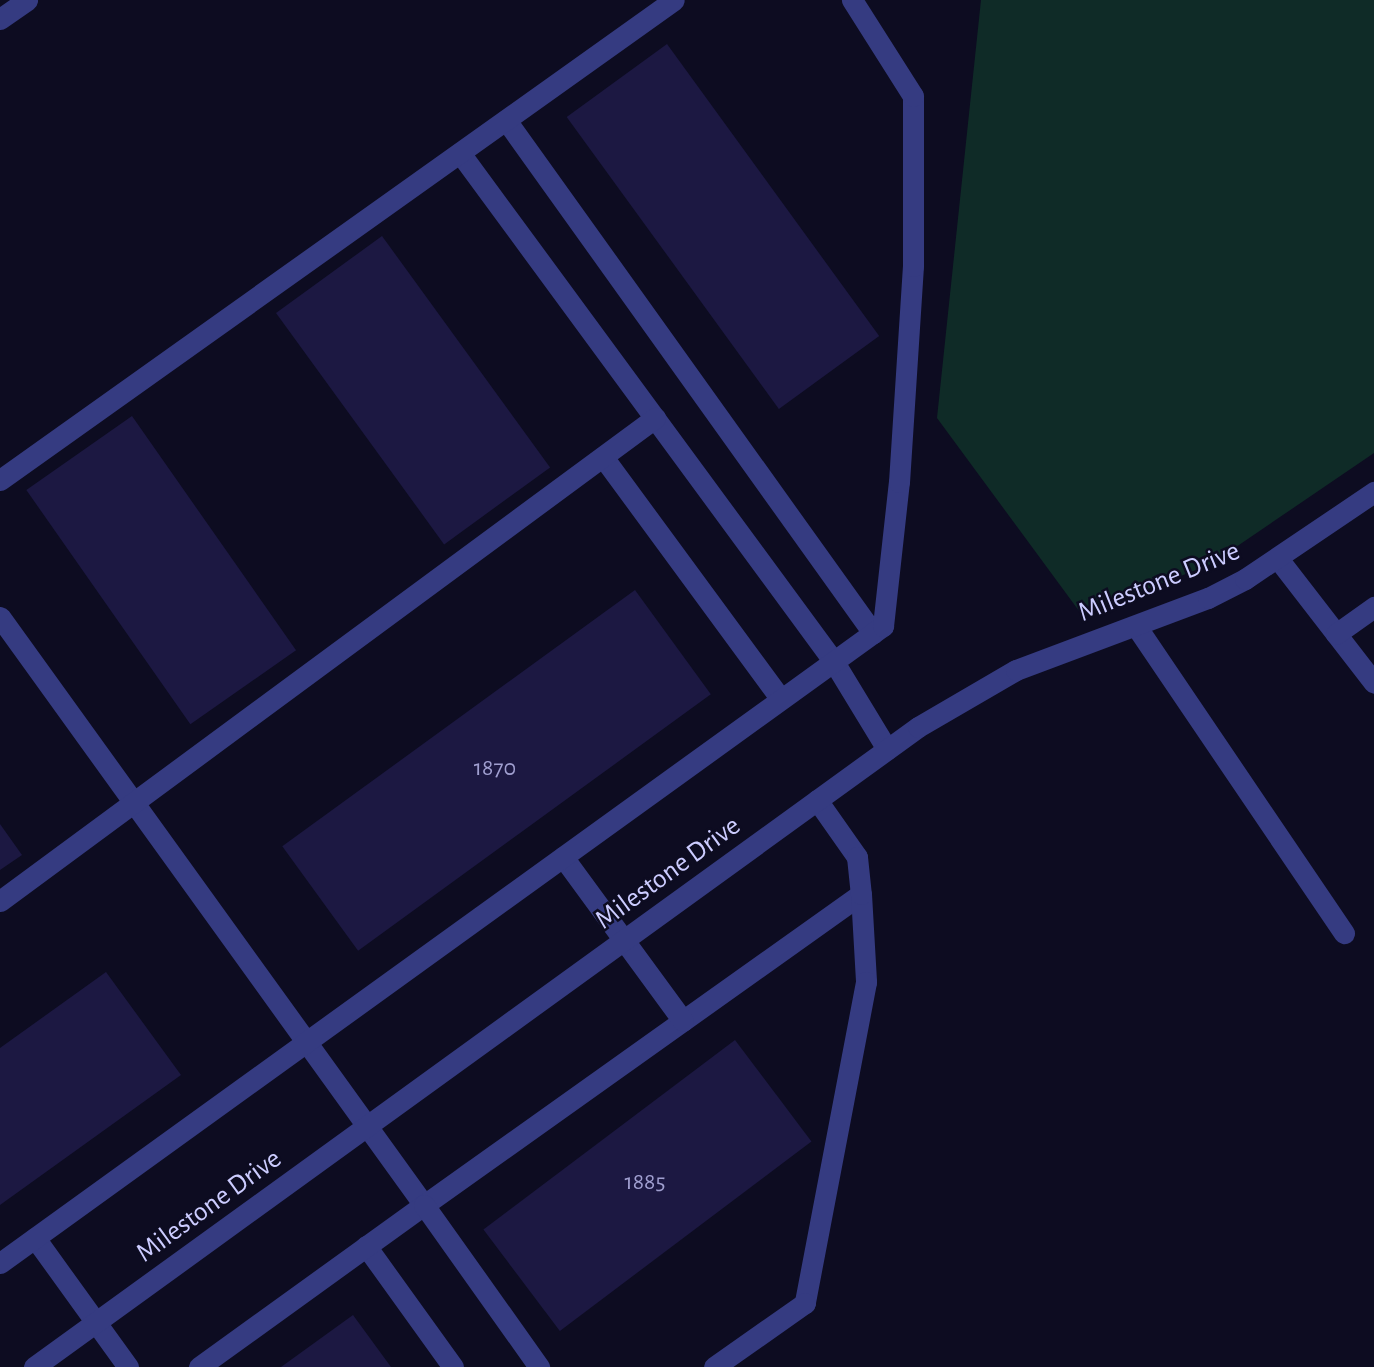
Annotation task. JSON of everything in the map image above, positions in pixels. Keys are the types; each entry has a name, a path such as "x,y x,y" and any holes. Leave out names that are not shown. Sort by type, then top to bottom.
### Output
{"street":[{"path":"0,19 27,0"},
{"path":"0,480 674,0"},
{"path":"0,1263 883,626 899,482 913,266 913,96 852,0"},
{"path":"506,120 873,633"},
{"path":"460,153 834,662 887,749"},
{"path":"0,901 655,418"},
{"path":"603,457 781,699"},
{"name":"Milestone Drive","path":"34,1367 887,749 1016,670 1208,598 1279,559 1374,492"},
{"path":"1279,559 1374,682"},
{"path":"1336,634 1374,607"},
{"path":"0,617 539,1367"},
{"path":"1136,626 1345,933"},
{"path":"714,1367 805,1303 866,982 857,858 817,800"},
{"path":"563,857 682,1021"},
{"path":"199,1367 860,894"},
{"path":"35,1238 128,1367"},
{"path":"366,1246 453,1367"}],"green space":[{"path":"981,0 1374,0 1374,453 1211,564 1082,615 937,418"}],"building":[{"path":"667,44 879,336 779,409 567,117"},
{"path":"382,236 550,467 444,544 276,313"},
{"path":"132,416 296,650 190,724 26,490"},
{"path":"635,590 711,694 358,951 282,846"},
{"path":"0,824 22,855 0,870"},
{"path":"106,972 181,1075 0,1205 0,1048"},
{"path":"735,1040 811,1141 560,1331 483,1230"},
{"path":"353,1315 391,1367 281,1367"}]}
